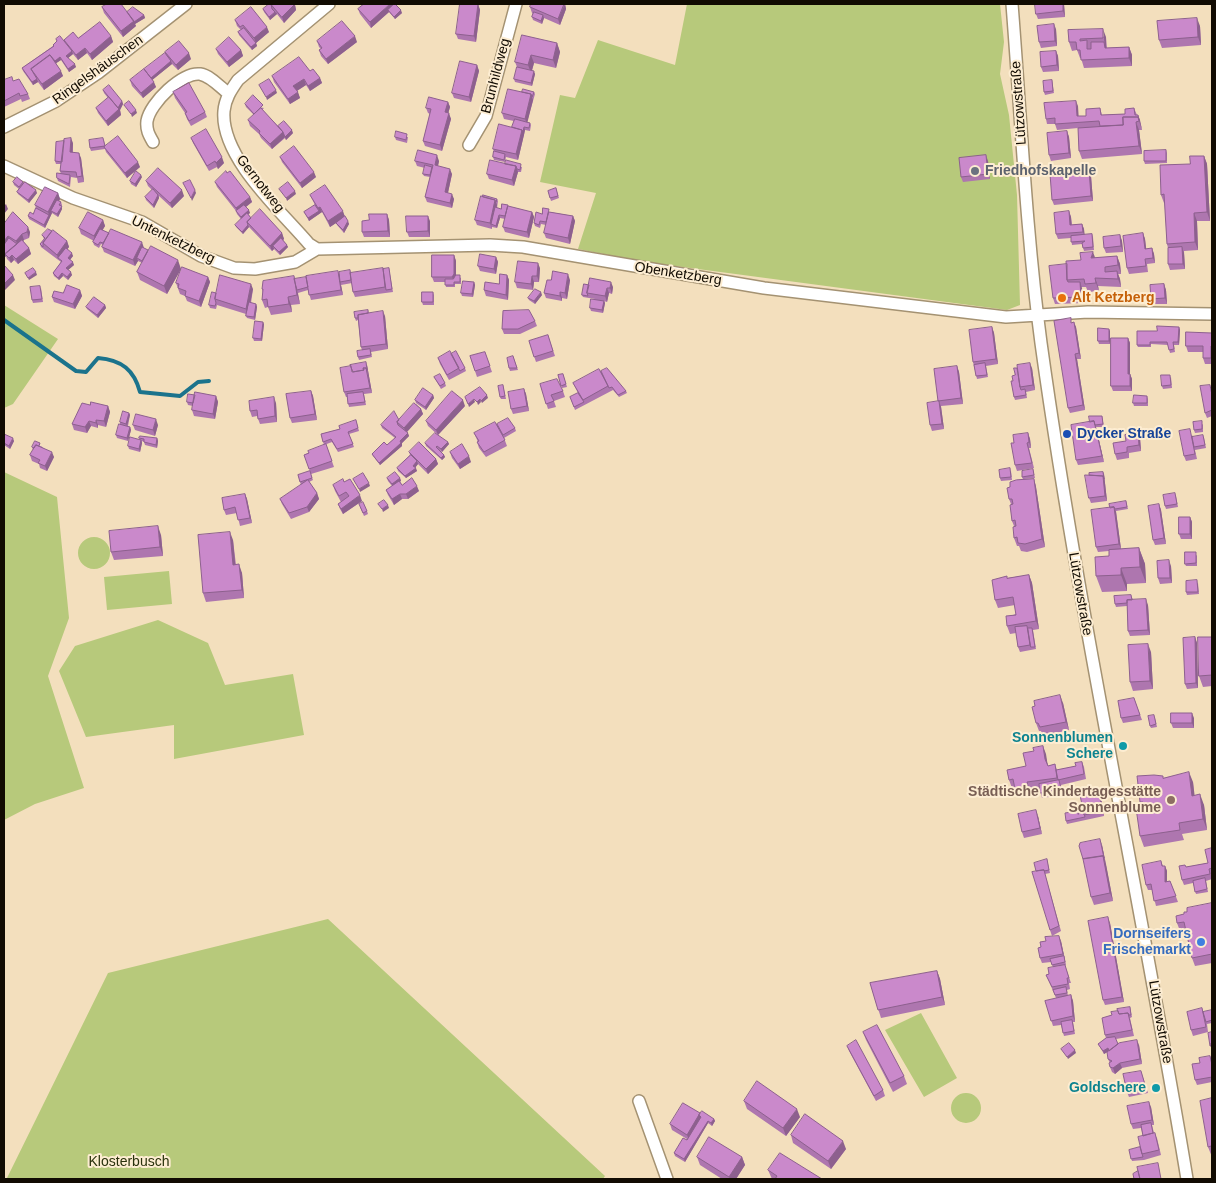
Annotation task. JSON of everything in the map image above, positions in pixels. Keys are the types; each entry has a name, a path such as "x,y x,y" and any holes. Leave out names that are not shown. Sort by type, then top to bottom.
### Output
{"street":[{"name":"Ringelshäuschen","path":"4,126 56,101 98,73 186,4"},
{"path":"154,142 147,132 147,120 159,97 183,79 200,74 209,77 228,94 238,80 250,69 328,4"},
{"name":"Brunhildweg","path":"469,145 486,116 516,4"},
{"name":"Lützowstraße","path":"1012,4 1038,316 1084,620 1152,979 1187,1179"},
{"name":"Gernotweg","path":"228,94 224,112 225,127 236,155 248,174 303,237 317,249"},
{"name":"Untenketzberg","path":"4,166 73,198 142,222 202,256 234,268 255,269 295,262 317,249"},
{"name":"Obenketzberg","path":"317,249 490,245 522,247 773,289 1006,318 1038,316"},
{"path":"1038,316 1088,312 1212,314"},
{"path":"639,1100 667,1179"}],"green space":[{"path":"687,4 1000,4 1004,42 1000,74 1009,115 1017,195 1020,305 1007,310 645,262 578,249 596,193 540,182 560,95 575,98 598,40 675,65"},
{"path":"4,305 58,339 13,404 4,408"},
{"path":"4,472 57,497 69,618 48,676 84,788 35,804 4,820"},
{"path":"94,537 105,542 110,553 105,564 94,569 83,564 78,553 83,542"},
{"path":"169,571 172,604 107,610 104,577"},
{"path":"158,620 208,643 225,685 293,674 304,735 174,759 174,725 86,737 59,671 75,646"},
{"name":"Klosterbusch","path":"328,919 605,1176 603,1179 4,1179 7,1178 108,973"},
{"path":"921,1013 957,1078 924,1097 885,1030"},
{"path":"966,1093 977,1097 981,1108 977,1119 966,1123 955,1119 951,1108 955,1097"}],"building":[{"path":"107,4 121,4 134,21 121,31 102,7"},
{"path":"271,4 275,12 269,17 263,9"},
{"path":"271,4 294,4 294,5 282,17"},
{"path":"364,4 390,4 370,22 358,9"},
{"path":"394,4 401,10 394,17 388,10"},
{"path":"460,4 478,4 474,36 456,34"},
{"path":"531,4 564,4 558,19 530,7"},
{"path":"1035,4 1063,4 1063,11 1036,14"},
{"path":"133,7 144,15 134,22 127,12"},
{"path":"251,7 267,27 254,38 243,25 240,27 235,20"},
{"path":"534,12 543,15 541,21 532,17"},
{"path":"1197,18 1198,37 1159,40 1157,21"},
{"path":"342,21 355,36 326,59 319,50 322,48 317,41"},
{"path":"100,22 111,36 90,54 85,48 76,55 64,40 73,32 78,38"},
{"path":"1054,24 1055,41 1039,42 1037,26"},
{"path":"244,28 256,43 251,47 238,32"},
{"path":"1103,29 1103,38 1080,39 1080,41 1087,40 1087,49 1091,49 1091,42 1104,42 1105,48 1129,47 1129,58 1081,60 1080,50 1077,50 1076,42 1069,42 1068,30"},
{"path":"522,35 557,43 553,60 531,55 528,65 515,62"},
{"path":"60,36 72,51 66,56 75,64 68,69 60,57 55,61 50,55 31,69 37,79 32,82 22,68 54,46 57,41 56,39"},
{"path":"229,37 241,50 227,62 216,49"},
{"path":"179,41 189,53 176,65 165,52"},
{"path":"1056,51 1057,65 1041,67 1040,52"},
{"path":"165,53 171,61 151,78 144,69"},
{"path":"50,55 61,71 42,84 31,69"},
{"path":"299,57 310,71 313,69 320,78 308,86 304,79 293,86 298,92 288,99 272,76"},
{"path":"460,61 477,65 469,97 452,93"},
{"path":"517,67 534,71 531,83 514,79"},
{"path":"144,69 154,82 141,93 130,80"},
{"path":"12,77 13,81 19,79 28,94 20,96 19,93 4,101 4,80"},
{"path":"269,79 276,90 266,97 259,85"},
{"path":"1052,80 1053,91 1044,92 1043,81"},
{"path":"189,83 205,112 189,121 185,113 187,112 173,92"},
{"path":"109,85 122,101 118,108 103,90"},
{"path":"508,89 531,94 525,119 502,113"},
{"path":"523,89 534,92 532,97 531,94 522,92"},
{"path":"253,95 263,105 254,114 245,104"},
{"path":"109,97 119,109 106,121 96,108"},
{"path":"429,97 448,102 445,112 449,113 440,145 423,141 431,109 426,108"},
{"path":"129,101 136,110 131,114 124,105"},
{"path":"1076,101 1077,116 1086,116 1086,109 1100,108 1101,115 1125,114 1125,109 1134,108 1135,115 1138,115 1139,120 1138,117 1123,117 1123,125 1100,126 1099,121 1055,124 1055,118 1046,119 1044,103"},
{"path":"261,108 283,132 270,144 248,120"},
{"path":"1123,117 1138,117 1139,121 1136,122 1139,146 1079,151 1078,128 1123,125"},
{"path":"515,119 530,123 529,128 524,127 523,132 512,127"},
{"path":"284,121 292,130 285,137 278,126"},
{"path":"499,124 522,130 516,154 493,149"},
{"path":"206,129 222,157 216,163 215,161 207,166 191,138"},
{"path":"396,131 407,134 406,140 395,137"},
{"path":"1067,131 1069,153 1049,155 1047,133"},
{"path":"118,136 138,162 125,173 104,147"},
{"path":"71,138 70,152 79,153 82,176 77,177 76,172 60,171 64,139"},
{"path":"103,138 105,146 90,148 89,140"},
{"path":"64,141 62,162 55,161 56,142"},
{"path":"294,146 314,172 300,183 280,157"},
{"path":"418,150 437,155 435,165 450,169 445,192 452,194 450,203 425,197 433,165 415,161"},
{"path":"1166,150 1166,161 1144,161 1144,151"},
{"path":"494,151 505,154 504,160 493,157"},
{"name":"Friedhofskapelle","path":"986,155 988,174 961,177 959,158"},
{"path":"1190,156 1204,156 1207,212 1194,213 1195,242 1167,244 1164,194 1161,195 1160,165 1190,164"},
{"path":"490,160 516,166 512,180 487,174"},
{"path":"506,160 521,164 520,170 516,166 505,164"},
{"path":"425,165 432,167 430,175 423,174"},
{"path":"158,168 182,190 170,203 146,181"},
{"path":"1089,170 1091,196 1052,200 1050,174"},
{"path":"136,171 141,175 135,184 130,181"},
{"path":"226,171 227,173 230,171 250,197 236,208 215,182"},
{"path":"57,173 70,175 69,184 57,178"},
{"path":"17,177 23,182 19,187 13,182"},
{"path":"190,180 195,190 191,198 183,183"},
{"path":"25,182 36,190 28,200 17,192"},
{"path":"288,182 295,191 286,198 279,189"},
{"path":"325,185 343,211 328,221 310,195"},
{"path":"45,187 58,193 48,212 35,205"},
{"path":"556,188 558,196 550,198 548,191"},
{"path":"153,189 158,195 153,205 145,197"},
{"path":"483,195 497,199 496,202 495,200 483,197"},
{"path":"481,196 495,200 490,223 475,220"},
{"path":"57,200 61,202 59,205 62,206 57,214 51,211"},
{"path":"502,204 508,205 505,216 499,215 496,226 491,224 495,207 501,209"},
{"path":"244,205 249,210 241,217 236,211"},
{"path":"315,205 319,211 308,218 304,212"},
{"path":"508,206 532,212 527,232 503,227"},
{"path":"36,208 49,215 44,225 28,216 30,212 33,214"},
{"path":"543,208 549,209 546,222 540,221 539,225 534,223 536,212 542,214"},
{"path":"260,209 282,233 270,246 247,222"},
{"path":"1069,211 1070,225 1082,224 1083,232 1056,234 1054,213"},
{"path":"13,212 28,227 27,232 22,234 16,241 8,236 4,241 4,224"},
{"path":"88,212 103,220 94,236 79,228"},
{"path":"549,212 573,216 568,238 544,233"},
{"path":"247,213 251,218 242,232 235,225"},
{"path":"369,214 387,214 388,231 362,232 362,221 369,220"},
{"path":"345,216 348,221 343,230 336,223"},
{"path":"406,216 428,216 428,231 407,232"},
{"path":"48,229 52,231 43,243 43,247 40,244 45,238 42,235"},
{"path":"100,229 109,233 103,243 100,242 98,245 93,242"},
{"path":"111,229 142,242 133,260 102,247"},
{"path":"53,230 67,241 57,255 43,243"},
{"path":"1143,233 1145,249 1152,248 1153,258 1145,259 1146,266 1127,268 1123,236"},
{"path":"1092,234 1093,247 1083,248 1082,243 1085,241 1071,242 1071,236"},
{"path":"1120,235 1121,246 1104,248 1103,237"},
{"path":"9,238 17,244 4,255 4,245"},
{"path":"281,238 287,245 279,252 273,246"},
{"path":"22,240 29,248 16,259 12,255 9,258 5,254"},
{"path":"151,246 178,260 164,286 137,272"},
{"path":"142,247 148,250 142,261 137,258"},
{"path":"1182,247 1183,264 1168,264 1168,248"},
{"path":"66,248 72,253 68,258 73,262 66,268 71,272 67,277 62,273 58,278 53,273 62,261 58,258"},
{"path":"1093,252 1091,258 1117,256 1118,265 1105,267 1105,272 1117,271 1118,279 1095,278 1096,283 1085,284 1084,279 1067,280 1066,261 1081,260 1080,253"},
{"path":"480,254 496,257 494,269 478,266"},
{"path":"432,255 454,255 454,274 452,277 432,277"},
{"path":"518,261 538,263 537,276 532,276 531,284 515,282"},
{"path":"1067,264 1067,280 1068,282 1080,282 1081,297 1053,298 1049,266"},
{"path":"4,265 13,275 4,284"},
{"path":"182,267 208,277 199,301 185,296 186,291 178,288 179,284 176,283"},
{"path":"33,268 36,272 28,278 25,273"},
{"path":"383,268 385,287 353,292 350,273"},
{"path":"389,268 392,289 386,290 383,269"},
{"path":"350,270 351,280 340,282 339,272"},
{"path":"338,271 341,290 309,295 306,276"},
{"path":"553,271 568,274 565,293 560,292 560,296 544,293 547,280 551,280"},
{"path":"500,274 507,275 506,295 484,290 485,282 499,284"},
{"path":"220,275 251,284 246,309 215,299"},
{"path":"456,275 460,275 460,282 454,282 454,285 445,285 445,279 453,279"},
{"path":"294,276 297,295 288,297 289,304 268,307 267,299 262,300 263,281"},
{"path":"306,277 308,287 297,290 294,279"},
{"path":"590,278 611,282 605,296 587,293"},
{"path":"463,281 474,282 472,294 461,293"},
{"path":"584,284 589,285 588,296 582,295"},
{"path":"1164,284 1165,298 1151,299 1150,285"},
{"path":"67,285 80,290 73,304 52,297 54,291 63,293"},
{"path":"40,286 42,299 32,300 30,287"},
{"path":"535,289 541,292 534,301 528,298"},
{"path":"212,292 216,293 215,306 209,305"},
{"path":"422,292 433,292 433,302 422,302"},
{"path":"94,297 105,305 97,315 86,307"},
{"path":"591,299 604,301 602,310 590,308"},
{"path":"249,302 256,304 254,317 246,316"},
{"path":"368,310 368,313 358,315 358,318 355,318 354,312"},
{"path":"529,310 535,321 518,329 502,329 503,311"},
{"path":"383,311 386,344 361,347 358,315"},
{"path":"1071,318 1071,323 1074,322 1079,353 1075,354 1083,405 1068,408 1054,321"},
{"path":"255,321 263,322 261,339 253,338"},
{"path":"1157,326 1179,327 1178,342 1173,342 1174,349 1169,350 1167,342 1150,342 1150,345 1137,345 1137,331 1157,331"},
{"path":"992,327 996,359 973,362 969,330"},
{"path":"1098,328 1109,329 1109,341 1098,341"},
{"path":"1186,332 1212,333 1211,358 1203,358 1203,346 1186,346"},
{"path":"548,335 553,351 534,357 529,341"},
{"path":"1111,338 1128,338 1130,386 1111,386"},
{"path":"370,349 371,355 358,357 357,351"},
{"path":"450,351 459,368 447,375 438,358"},
{"path":"456,351 465,368 460,371 451,354"},
{"path":"485,352 490,366 475,371 470,356"},
{"path":"513,356 517,368 509,368 507,358"},
{"path":"366,362 367,370 363,368 364,370 353,372 350,365"},
{"path":"985,363 987,375 976,376 974,365"},
{"path":"1030,363 1033,385 1020,387 1017,365"},
{"path":"351,366 352,372 366,368 370,388 344,392 340,368"},
{"path":"957,366 961,398 938,401 934,369"},
{"path":"607,368 626,391 618,395 612,387 609,388 601,371"},
{"path":"1014,368 1017,368 1021,390 1025,389 1026,395 1014,397 1011,381 1013,381 1012,376 1015,375"},
{"path":"599,369 608,386 583,400 573,383"},
{"path":"440,374 445,383 440,386 434,377"},
{"path":"563,374 566,384 561,386 558,375"},
{"path":"1161,375 1170,375 1171,385 1162,386"},
{"path":"557,379 563,391 551,395 554,401 546,404 540,384"},
{"path":"503,385 505,396 500,397 498,386"},
{"path":"1210,385 1212,410 1205,413 1200,386"},
{"path":"480,387 487,395 481,401 480,399 477,402 474,399 468,404 465,397"},
{"path":"423,388 433,395 425,407 415,400"},
{"path":"524,389 527,406 511,409 508,392"},
{"path":"311,391 315,414 290,418 286,394"},
{"path":"452,391 463,400 436,430 426,421"},
{"path":"195,392 216,396 213,414 192,410"},
{"path":"363,392 365,402 348,404 347,394"},
{"path":"578,393 584,402 574,407 570,397"},
{"path":"188,394 195,395 193,403 187,402"},
{"path":"1134,395 1147,396 1147,403 1133,403"},
{"path":"274,397 275,416 258,419 257,410 250,411 249,401"},
{"path":"939,401 942,424 930,425 927,403"},
{"path":"91,402 108,406 104,421 96,420 96,423 89,421 85,427 72,424 82,403 90,405"},
{"path":"414,403 421,409 404,428 397,422"},
{"path":"123,411 129,413 126,424 120,422"},
{"path":"394,411 399,420 397,422 398,425 408,433 400,441 401,443 379,463 372,454 384,442 387,445 396,437 381,425"},
{"path":"136,414 156,419 153,430 133,425"},
{"path":"1089,416 1102,416 1103,424 1095,425 1094,421 1090,422"},
{"path":"508,418 515,428 503,435 497,424"},
{"path":"356,420 358,428 348,432 353,444 337,449 331,439 323,442 321,434 340,429 339,426"},
{"path":"1094,421 1102,456 1076,460 1071,425"},
{"path":"1202,421 1202,429 1194,430 1193,422"},
{"path":"495,422 505,440 484,452 477,442 479,441 474,433"},
{"path":"119,424 130,427 127,438 116,435"},
{"path":"1190,429 1195,454 1184,456 1179,431"},
{"path":"435,433 448,442 441,449 436,447 444,455 441,458 425,443"},
{"path":"1028,433 1029,442 1027,443 1032,463 1015,465 1011,443 1014,443 1013,435"},
{"path":"1138,433 1139,445 1127,447 1127,452 1115,454 1113,443 1126,441 1125,435"},
{"path":"4,434 13,438 9,446 4,443"},
{"path":"1203,435 1205,445 1194,447 1192,437"},
{"path":"140,436 157,438 156,445 144,442 144,439 139,438"},
{"path":"130,437 141,440 139,449 128,446"},
{"path":"35,441 40,443 39,446 36,445 34,448 32,447"},
{"path":"419,442 436,459 426,469 409,452"},
{"path":"326,444 332,461 309,469 304,455 309,453 308,451"},
{"path":"462,444 469,456 458,464 450,452"},
{"path":"36,445 52,452 45,466 38,463 40,460 30,455"},
{"path":"411,455 417,461 413,466 416,468 405,476 397,468"},
{"path":"1010,468 1011,477 1000,478 999,470"},
{"path":"1033,469 1034,475 1022,477 1022,471"},
{"path":"310,471 312,478 300,482 298,475"},
{"path":"395,472 400,478 392,484 387,478"},
{"path":"1103,472 1104,479 1103,476 1089,475 1089,473"},
{"path":"363,473 369,483 359,489 353,479"},
{"path":"1085,475 1103,476 1105,496 1089,498"},
{"path":"412,478 417,486 406,494 400,494 392,499 386,490 399,481 402,485"},
{"path":"343,479 344,482 350,479 360,495 341,509 338,504 349,496 346,492 339,496 333,485"},
{"path":"1034,479 1042,539 1025,544 1018,543 1017,537 1014,538 1013,527 1016,526 1015,520 1012,521 1010,505 1013,504 1012,499 1009,499 1007,488 1010,487 1010,482 1016,480"},
{"path":"308,480 317,493 307,507 289,513 280,499"},
{"path":"1175,493 1177,504 1165,506 1163,495"},
{"path":"245,494 250,518 238,520 235,507 224,510 222,498"},
{"path":"384,500 388,505 382,509 378,504"},
{"path":"1126,501 1127,507 1110,508 1109,504"},
{"path":"363,502 367,511 363,513 359,504"},
{"path":"1159,504 1164,538 1153,540 1148,506"},
{"path":"1114,507 1119,544 1096,547 1091,510"},
{"path":"1179,517 1190,517 1190,534 1179,534"},
{"path":"158,526 160,547 111,552 109,531"},
{"path":"230,532 233,565 239,564 242,590 203,593 198,535"},
{"path":"1139,548 1140,567 1121,568 1121,575 1096,576 1095,557 1109,556 1109,550"},
{"path":"1185,552 1196,552 1196,563 1185,564"},
{"path":"1169,560 1170,578 1158,578 1157,561"},
{"path":"1029,575 1036,621 1007,626 1006,616 1016,615 1013,597 995,600 992,580 1007,576 1007,578"},
{"path":"1197,580 1198,592 1186,592 1186,581"},
{"path":"1131,595 1132,600 1127,600 1127,603 1115,604 1114,596"},
{"path":"1146,599 1148,630 1128,631 1127,600"},
{"path":"1027,626 1030,645 1018,647 1015,627"},
{"path":"1028,628 1032,628 1035,647 1031,647"},
{"path":"1195,637 1196,683 1185,684 1183,638"},
{"path":"1198,637 1212,637 1212,675 1199,676"},
{"path":"1148,644 1150,681 1130,682 1128,645"},
{"path":"1060,695 1066,722 1040,727 1036,723 1032,707 1035,706 1034,701"},
{"path":"1134,698 1140,715 1121,718 1118,701"},
{"path":"1171,713 1192,713 1192,723 1171,723"},
{"path":"1154,715 1156,724 1150,726 1148,716"},
{"path":"1043,746 1048,766 1055,764 1057,778 1027,782 1028,786 1015,789 1013,779 1009,780 1007,770 1026,766 1023,753 1034,751 1033,748"},
{"path":"1082,762 1084,774 1058,780 1056,770 1076,766 1075,763"},
{"path":"1189,772 1192,796 1200,794 1203,819 1179,823 1180,830 1140,836 1136,808 1144,806 1143,802 1140,802 1137,776 1154,775 1163,776 1163,778"},
{"path":"1059,780 1061,789 1040,793 1039,784"},
{"path":"1099,791 1102,811 1084,815 1080,795"},
{"path":"1036,810 1040,828 1022,832 1018,814"},
{"path":"1083,810 1085,817 1066,821 1065,813 1078,811 1078,814"},
{"path":"1100,839 1104,858 1103,856 1083,859 1079,846 1080,843"},
{"path":"1212,848 1212,868 1209,869 1210,874 1182,880 1179,866 1185,865 1186,867 1208,863 1205,850"},
{"path":"1103,856 1110,893 1091,897 1083,859"},
{"path":"1047,859 1049,870 1036,871 1034,863"},
{"path":"1161,861 1162,866 1165,866 1165,882 1170,881 1176,896 1154,901 1151,884 1146,885 1142,865"},
{"path":"1044,870 1059,926 1050,930 1032,872"},
{"path":"1205,878 1207,889 1195,892 1193,881"},
{"name":"Dornseifers Frischemarkt","path":"1212,903 1212,954 1192,958 1184,922 1177,923 1176,916 1187,912 1187,908"},
{"path":"1108,917 1122,997 1103,1000 1088,921"},
{"path":"1059,936 1063,954 1040,958 1038,948 1041,947 1040,942 1046,941 1045,937"},
{"path":"1064,956 1065,962 1052,965 1050,959"},
{"path":"1065,965 1069,978 1067,978 1068,984 1052,987 1046,975 1049,974 1048,968"},
{"path":"937,971 942,997 878,1010 870,983"},
{"path":"1066,987 1067,993 1055,995 1053,990"},
{"path":"1071,995 1073,1016 1051,1021 1045,1001"},
{"path":"1130,1007 1131,1015 1128,1013 1119,1014 1117,1009"},
{"path":"1202,1008 1206,1027 1191,1030 1187,1012"},
{"path":"1212,1010 1212,1020 1206,1022 1203,1012"},
{"path":"1118,1011 1119,1014 1128,1013 1132,1030 1105,1035 1102,1018 1112,1015 1111,1012"},
{"path":"1072,1020 1074,1031 1063,1033 1061,1022"},
{"path":"877,1025 904,1076 890,1083 863,1032"},
{"path":"1212,1032 1212,1043 1210,1046 1208,1033"},
{"path":"1115,1037 1118,1044 1109,1051 1108,1048 1103,1051 1098,1044 1106,1038"},
{"path":"856,1040 883,1090 874,1096 847,1046"},
{"path":"1137,1040 1140,1059 1120,1063 1113,1068 1110,1067 1109,1063 1112,1061 1108,1059 1107,1052 1119,1043"},
{"path":"1069,1043 1075,1050 1067,1057 1061,1049"},
{"path":"1210,1056 1212,1077 1195,1080 1192,1064 1200,1063 1199,1058"},
{"path":"1141,1071 1146,1088 1127,1092 1123,1074"},
{"path":"757,1081 797,1109 783,1128 744,1101"},
{"path":"1212,1098 1212,1149 1211,1146 1208,1147 1200,1101"},
{"path":"1149,1102 1152,1120 1131,1124 1127,1106"},
{"path":"683,1103 700,1113 687,1135 670,1124"},
{"path":"702,1111 714,1119 711,1123 708,1121 684,1159 674,1153 683,1138 687,1140 701,1117 699,1115"},
{"path":"805,1114 843,1141 828,1161 791,1135"},
{"path":"1151,1123 1153,1133 1143,1136 1141,1125"},
{"path":"1155,1133 1159,1150 1142,1154 1138,1137"},
{"path":"709,1137 742,1157 729,1177 697,1157"},
{"path":"1140,1147 1143,1157 1131,1159 1129,1150"},
{"path":"780,1153 822,1179 775,1179 777,1176 768,1170"},
{"path":"1158,1163 1161,1179 1140,1179 1137,1167"},
{"path":"1138,1171 1140,1179 1134,1179 1133,1174"}],"waterway":[{"path":"4,320 76,371 86,372 98,358 120,364 130,372 140,392 180,396 198,382 209,381"}],"place":[{"name":"Friedhofskapelle","path":"975,171"},
{"name":"Alt Ketzberg","path":"1062,298"},
{"name":"Dycker Straße","path":"1067,434"},
{"name":"Sonnenblumen Schere","path":"1123,746"},
{"name":"Städtische Kindertagesstätte Sonnenblume","path":"1171,800"},
{"name":"Dornseifers Frischemarkt","path":"1201,942"},
{"name":"Goldschere","path":"1156,1088"}]}
